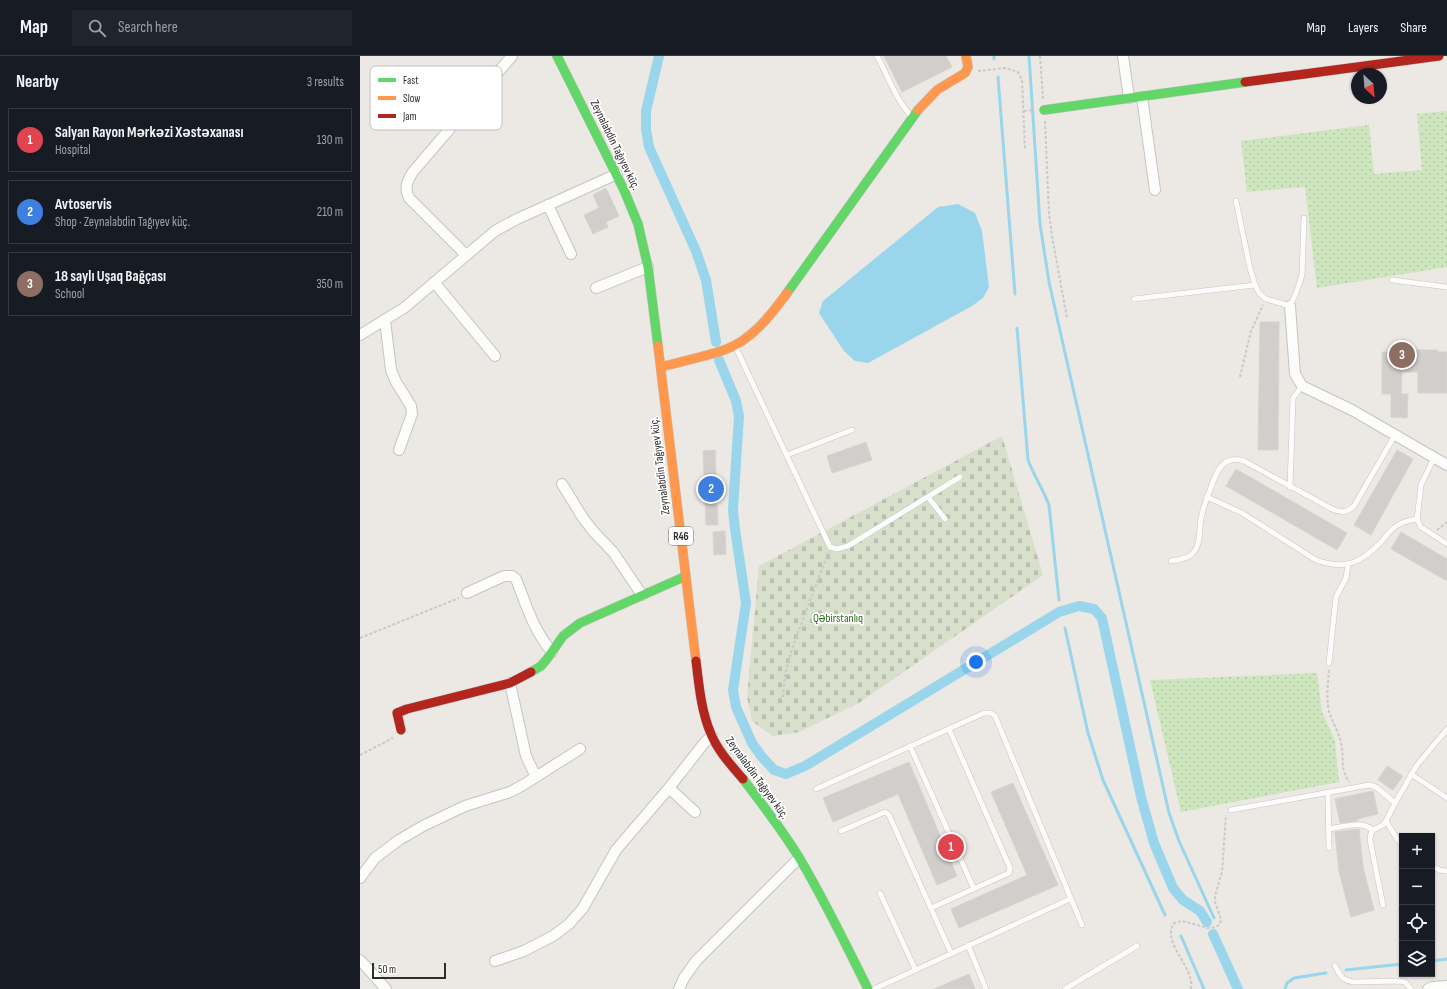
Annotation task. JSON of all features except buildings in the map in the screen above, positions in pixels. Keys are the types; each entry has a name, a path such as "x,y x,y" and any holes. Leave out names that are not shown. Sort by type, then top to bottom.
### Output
{"street":[{"path":"502,68 512,56"},
{"name":"Zeynalabdin Tağıyev küç.","path":"557,56 617,174 638,224 648,267 702,703 706,721 712,736 725,756 777,824 799,858 868,989"},
{"path":"661,367 735,346 759,327 784,297 912,117 926,100 937,90 965,73 968,67 966,56"},
{"path":"1123,56 1129,98"},
{"path":"1044,110 1440,56"},
{"path":"1142,97 1155,190"},
{"path":"449,130 412,173 407,182 406,191 408,198 466,255"},
{"path":"360,335 404,308 495,231 517,219 617,174"},
{"path":"548,205 571,254"},
{"path":"596,288 648,267"},
{"path":"434,282 495,356"},
{"path":"1290,306 1295,374 1302,386 1352,410 1447,466"},
{"path":"385,320 391,370 396,382 411,406 412,414 399,450"},
{"path":"562,484 593,532 613,552 642,595"},
{"path":"467,593 504,576 512,576 516,579 534,627 552,652"},
{"path":"401,730 397,713 510,682 536,670 546,662 563,637 572,627 586,619 686,576"},
{"path":"510,682 526,756 536,777"},
{"path":"495,961 524,951 553,936 569,924 583,908 616,850 669,788 705,742 712,736"},
{"path":"360,878 375,858 399,840 422,826 465,806 510,792 580,749"},
{"path":"669,788 695,812"},
{"path":"678,989 696,961 799,858"},
{"path":"360,960 386,989"},
{"path":"1428,989 1447,986"}],"lane":[{"path":"877,56 903,105 912,117"},
{"path":"1236,202 1255,285 1259,293 1266,299 1290,306 1302,275 1304,218"},
{"path":"1392,280 1447,286"},
{"path":"1134,299 1255,285"},
{"path":"735,346 830,547 837,549 848,546 960,477"},
{"path":"1290,486 1293,398 1302,386"},
{"path":"787,455 852,430"},
{"path":"1172,561 1186,558 1192,554 1196,548 1207,497 1216,473 1221,465 1228,460 1236,458 1244,461 1338,512 1344,512 1350,510 1354,506 1395,435"},
{"path":"1434,458 1421,485 1417,519 1421,527 1447,544"},
{"path":"928,497 945,519"},
{"path":"1207,497 1242,513 1316,560 1329,565 1348,564 1369,554 1395,526 1417,519"},
{"path":"1329,663 1336,602 1346,578 1348,564"},
{"path":"816,789 984,713 991,713 995,716 1082,925"},
{"path":"931,908 1009,873 1010,868 949,729"},
{"path":"1383,905 1370,840 1371,833 1373,830 1383,825 1386,821 1417,765 1447,729"},
{"path":"910,746 974,888"},
{"path":"1412,774 1447,798"},
{"path":"1231,810 1369,785 1376,787 1395,803"},
{"path":"1328,792 1329,848"},
{"path":"841,831 885,812 889,815 951,953"},
{"path":"1386,821 1399,841"},
{"path":"1328,829 1360,824 1367,825 1373,830"},
{"path":"1435,868 1447,871"},
{"path":"880,893 915,970"},
{"path":"874,989 1070,898"},
{"path":"968,946 986,989"},
{"path":"1065,989 1137,946"},
{"path":"1335,966 1342,978 1346,980 1354,982 1399,981 1405,982 1411,989"}],"path":[{"path":"1040,56 1049,213 1067,318"},
{"path":"965,73 1006,68 1018,72 1022,80 1025,150"},
{"path":"1240,377 1251,331 1266,299"},
{"path":"1431,534 1447,522"},
{"path":"783,697 785,674 793,646 830,547"},
{"path":"360,638 467,593"},
{"path":"1329,663 1327,698 1329,711 1341,741 1343,753 1342,767 1352,787"},
{"path":"360,755 396,736 401,730"},
{"path":"1191,989 1189,974 1173,944 1171,928 1174,923 1182,921 1208,928 1216,927 1220,924 1221,919 1215,902 1215,896 1222,872 1225,817 1231,810"}],"green space":[{"path":"1447,111 1447,267 1317,288 1305,187 1247,192 1241,141 1369,125 1374,174 1422,170 1417,114"},
{"name":"Qəbirstanlıq","path":"1002,436 1043,575 859,703 799,732 773,736 752,721 747,697 759,566"},
{"path":"1317,673 1322,712 1335,741 1339,782 1181,812 1150,680"}],"water":[{"path":"958,204 975,213 982,231 989,287 983,298 972,306 868,363 855,361 844,351 819,313 823,301 938,207"}],"waterway":[{"path":"659,56 646,111 646,129 649,147 696,251 706,280 716,342"},
{"path":"1029,56 1040,224 1049,282 1169,813 1179,841 1214,918"},
{"path":"998,77 1015,294"},
{"path":"1017,328 1028,460 1049,505 1059,600"},
{"path":"719,360 736,401 739,416 733,510 746,603 733,690 736,707 752,743 762,757 774,770 786,774 805,766 1059,612 1079,606 1094,609 1102,618 1141,797 1154,843 1173,888 1183,900 1200,911 1207,922"},
{"path":"1065,628 1088,733 1103,780 1165,915"},
{"path":"1213,934 1238,989"},
{"path":"1181,936 1204,989"},
{"path":"1435,961 1447,959"},
{"path":"1346,970 1399,964"},
{"path":"1285,989 1287,983 1294,978 1326,973"}],"traffic: fast":[{"path":"557,56 624,190 638,224 648,267 658,346"},
{"path":"1044,110 1245,82"},
{"path":"787,293 918,110"},
{"path":"531,672 541,666 563,636 580,623 686,576"},
{"path":"743,779 780,828 800,859 827,907 868,989"}],"traffic: slow":[{"path":"918,110 937,90 965,73 968,67 966,56"},
{"path":"661,367 709,355 734,346 752,334 787,293"},
{"path":"658,346 696,661"}],"traffic: jam":[{"path":"1245,82 1439,56"},
{"path":"696,661 699,689 711,734 721,752 743,779"},
{"path":"401,730 397,713 407,709 510,683 531,672"}],"place":[{"name":"18 saylı Uşaq Bağçası","path":"1402,355"},
{"name":"Avtoservis","path":"711,489"},
{"name":"Salyan Rayon Mərkəzi Xəstəxanası","path":"951,847"}]}
